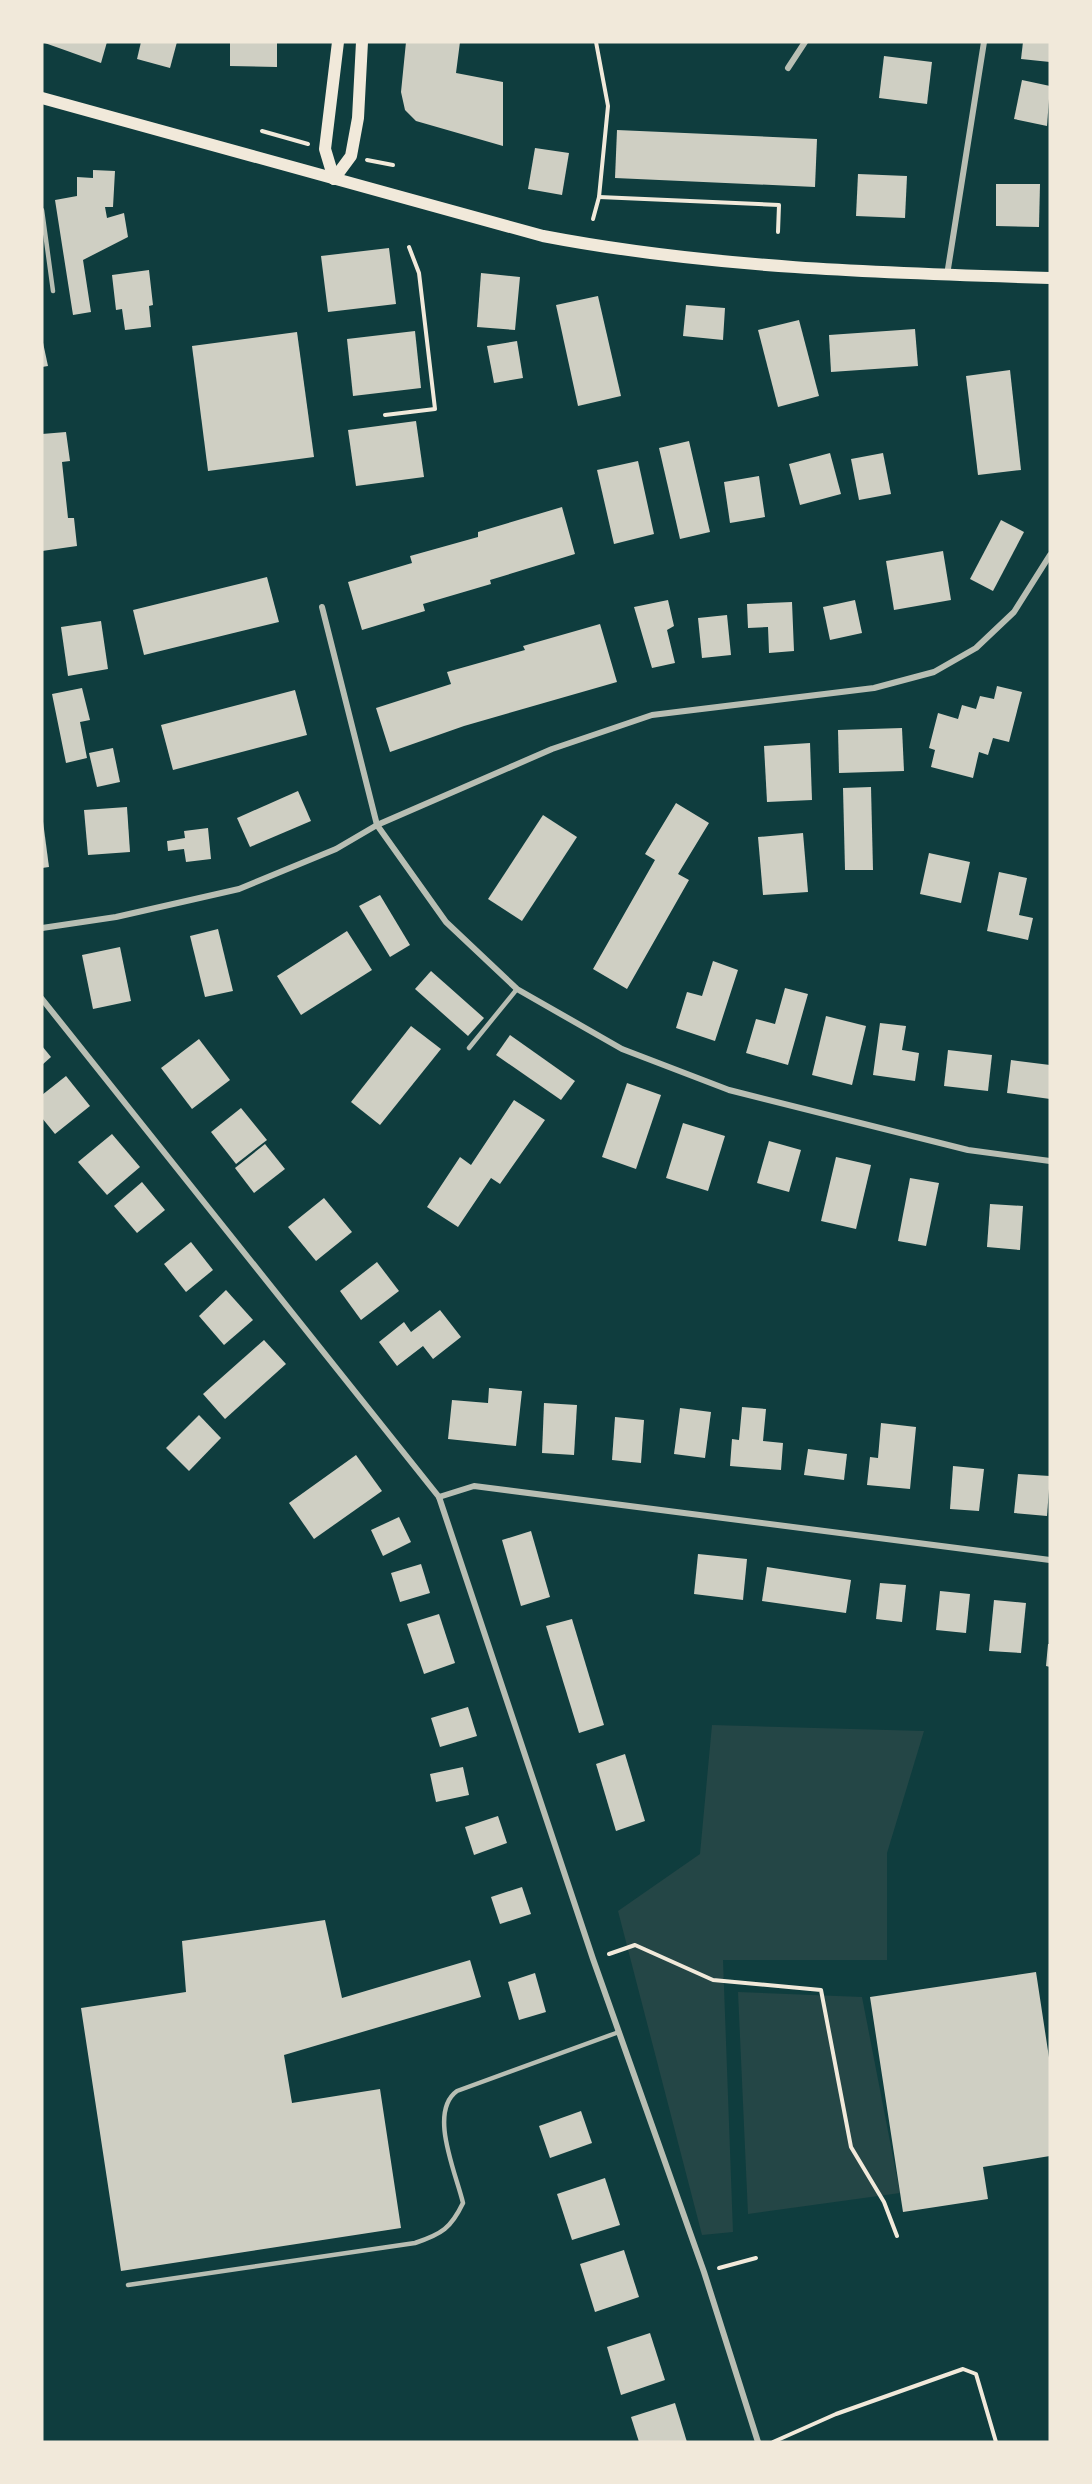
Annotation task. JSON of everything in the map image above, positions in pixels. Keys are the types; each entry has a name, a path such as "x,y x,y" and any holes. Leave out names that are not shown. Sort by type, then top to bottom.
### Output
{"main road":[{"path":"334,179 325,149 338,42"},
{"path":"334,179 351,156 357,118 362,42"},
{"path":"42,98 543,236 609,249 728,263 1050,278"}],"street":[{"path":"788,68 805,42"},
{"path":"947,275 984,42"},
{"path":"42,928 116,917 239,889 336,849 377,825 552,749 652,715 874,688 934,672 976,648 1014,612 1050,555"},
{"path":"322,607 377,825 446,922 517,989 622,1048 729,1090 968,1150 1050,1161"},
{"path":"42,999 439,1497 593,1959 704,2272 758,2442"},
{"path":"439,1497 474,1486 1050,1560"}],"lane":[{"path":"42,210 53,291"},
{"path":"469,1048 517,989"},
{"path":"128,2285 415,2243 433,2237 452,2224 463,2203 444,2130 443,2116 450,2096 458,2091 619,2032"}],"path":[{"path":"593,219 599,197 608,106 596,42"},
{"path":"599,197 778,205 778,232"},
{"path":"385,415 435,409 419,273 409,247"},
{"path":"593,1959 635,1945 713,1980 821,1990 850,2147 884,2202 897,2236"},
{"path":"704,2272 756,2258"},
{"path":"772,2442 836,2414 963,2369 976,2374 996,2442"}],"shaded area":[{"path":"712,1725 924,1731 887,1853 887,1960 723,1960 733,2232 702,2235 618,1911 700,1854"},
{"path":"738,1992 862,1997 900,2193 748,2214"}],"building":[{"path":"42,42 107,42 101,63"},
{"path":"141,42 177,42 170,68 137,59"},
{"path":"230,42 277,42 277,67 230,66"},
{"path":"406,42 460,42 456,73 503,82 503,146 416,121 405,110 401,92"},
{"path":"1023,42 1050,42 1050,62 1021,59"},
{"path":"884,56 932,62 927,104 879,98"},
{"path":"1022,80 1050,86 1047,126 1014,119"},
{"path":"617,130 817,139 815,187 615,178"},
{"path":"535,148 569,153 562,195 528,189"},
{"path":"93,170 115,171 113,207 105,207 107,218 124,213 128,237 83,260 91,312 73,315 55,200 77,196 77,177 93,178"},
{"path":"858,174 907,176 905,218 856,216"},
{"path":"996,184 1040,184 1039,227 996,226"},
{"path":"389,248 396,304 328,312 321,256"},
{"path":"149,270 153,305 149,306 151,327 125,330 122,309 116,310 112,275"},
{"path":"481,273 520,277 515,330 477,327"},
{"path":"598,296 621,396 578,406 556,305"},
{"path":"686,305 725,308 723,340 683,336"},
{"path":"799,320 819,396 778,407 758,330"},
{"path":"915,329 918,366 831,372 829,335"},
{"path":"415,331 421,388 353,396 347,339"},
{"path":"297,332 314,457 208,471 192,346"},
{"path":"42,338 48,366 42,367"},
{"path":"517,341 523,378 494,383 487,346"},
{"path":"1010,370 1021,470 978,475 966,376"},
{"path":"416,421 424,477 356,486 348,430"},
{"path":"66,432 70,461 62,462 68,518 74,518 77,546 42,551 42,434"},
{"path":"689,441 710,532 680,539 659,448"},
{"path":"830,453 841,494 800,505 789,464"},
{"path":"883,453 891,494 859,500 851,459"},
{"path":"638,461 654,534 614,544 597,470"},
{"path":"759,476 765,517 730,523 724,482"},
{"path":"562,507 575,554 490,580 491,584 423,604 425,611 362,630 348,582 412,563 410,556 478,537 478,532"},
{"path":"1001,520 1024,532 993,591 970,579"},
{"path":"943,551 951,600 894,610 886,561"},
{"path":"267,577 279,622 144,655 133,610"},
{"path":"668,600 674,626 667,630 675,663 652,668 634,607"},
{"path":"855,600 862,633 830,640 823,607"},
{"path":"792,602 794,651 769,653 768,627 748,628 747,604"},
{"path":"727,615 731,655 702,658 698,618"},
{"path":"101,621 108,669 68,676 61,627"},
{"path":"600,624 617,682 464,726 390,752 376,708 451,684 447,672 525,650 523,646"},
{"path":"997,686 1022,692 1009,742 993,738 988,755 979,752 973,778 931,767 935,750 929,748 938,713 958,719 962,705 976,709 980,696 994,699"},
{"path":"82,688 90,720 80,722 87,758 66,763 52,694"},
{"path":"295,690 307,735 173,770 161,725"},
{"path":"902,728 904,771 839,773 838,730"},
{"path":"810,743 812,800 767,802 764,746"},
{"path":"113,748 120,782 97,787 89,753"},
{"path":"871,787 873,870 845,870 843,788"},
{"path":"298,791 311,821 250,847 237,818"},
{"path":"676,803 709,823 678,874 689,880 627,989 593,969 655,860 645,854"},
{"path":"127,807 130,852 88,855 84,810"},
{"path":"42,814 49,867 42,868"},
{"path":"543,815 577,837 522,921 488,899"},
{"path":"208,828 211,859 186,862 184,849 168,851 167,841 185,838 184,831"},
{"path":"803,833 808,892 763,895 758,837"},
{"path":"929,853 970,862 961,903 920,894"},
{"path":"999,872 1027,878 1019,915 1033,918 1028,940 987,931"},
{"path":"380,895 410,945 390,957 359,906"},
{"path":"218,929 233,991 205,997 190,936"},
{"path":"347,931 372,970 301,1015 277,976"},
{"path":"120,947 131,1001 93,1009 82,955"},
{"path":"713,961 738,970 715,1041 676,1028 687,992 702,996"},
{"path":"431,971 484,1018 468,1036 415,989"},
{"path":"785,988 808,994 788,1065 746,1053 756,1019 775,1024"},
{"path":"826,1016 866,1026 852,1085 812,1075"},
{"path":"880,1023 906,1026 902,1050 919,1053 915,1081 873,1075"},
{"path":"411,1026 441,1049 380,1125 351,1102"},
{"path":"510,1035 575,1081 561,1100 496,1055"},
{"path":"199,1039 230,1080 192,1109 161,1068"},
{"path":"42,1046 51,1057 42,1065"},
{"path":"948,1050 992,1055 988,1091 944,1086"},
{"path":"1011,1060 1050,1065 1050,1099 1007,1093"},
{"path":"66,1076 90,1106 55,1134 42,1118 42,1095"},
{"path":"627,1083 661,1095 636,1169 602,1157"},
{"path":"514,1100 545,1120 500,1184 491,1178 458,1227 427,1207 460,1157 471,1165"},
{"path":"241,1108 267,1140 236,1164 211,1132"},
{"path":"683,1123 725,1136 708,1191 666,1178"},
{"path":"112,1134 140,1167 107,1195 78,1162"},
{"path":"769,1141 801,1150 789,1192 757,1183"},
{"path":"265,1144 285,1169 254,1193 235,1168"},
{"path":"836,1157 871,1165 856,1229 821,1221"},
{"path":"910,1178 939,1183 926,1246 898,1241"},
{"path":"142,1182 165,1210 137,1233 114,1206"},
{"path":"324,1198 352,1232 316,1261 288,1227"},
{"path":"990,1204 1023,1206 1020,1250 987,1247"},
{"path":"191,1242 213,1270 186,1292 164,1264"},
{"path":"377,1262 399,1291 361,1320 340,1291"},
{"path":"226,1290 253,1320 224,1345 199,1316"},
{"path":"440,1310 461,1337 433,1359 423,1346 397,1366 379,1342 404,1322 411,1332"},
{"path":"264,1340 286,1364 225,1419 203,1394"},
{"path":"489,1388 522,1391 516,1446 448,1439 452,1400 488,1403"},
{"path":"544,1403 577,1405 574,1455 542,1453"},
{"path":"742,1407 766,1409 763,1441 783,1443 781,1470 730,1466 732,1439 739,1440"},
{"path":"680,1408 711,1412 705,1458 674,1454"},
{"path":"199,1415 221,1438 189,1471 166,1448"},
{"path":"615,1417 644,1420 641,1463 612,1460"},
{"path":"881,1423 916,1427 910,1489 867,1485 870,1457 878,1458"},
{"path":"808,1449 847,1454 844,1480 804,1475"},
{"path":"356,1455 382,1491 314,1539 289,1503"},
{"path":"953,1466 984,1469 979,1511 950,1509"},
{"path":"1018,1474 1050,1476 1047,1516 1014,1513"},
{"path":"399,1517 411,1542 383,1556 371,1530"},
{"path":"531,1531 550,1597 521,1606 502,1540"},
{"path":"698,1554 747,1559 743,1600 694,1594"},
{"path":"421,1564 430,1593 400,1602 391,1573"},
{"path":"767,1567 851,1580 846,1613 762,1601"},
{"path":"880,1583 906,1585 902,1622 876,1619"},
{"path":"940,1591 970,1594 966,1633 936,1630"},
{"path":"994,1600 1026,1603 1021,1653 989,1651"},
{"path":"439,1614 455,1663 424,1674 407,1624"},
{"path":"572,1619 604,1725 579,1733 546,1626"},
{"path":"1048,1644 1050,1644 1050,1667 1046,1666"},
{"path":"468,1707 477,1736 440,1747 431,1718"},
{"path":"625,1754 645,1821 616,1831 596,1764"},
{"path":"463,1767 469,1795 436,1802 430,1774"},
{"path":"498,1816 507,1843 474,1855 465,1827"},
{"path":"522,1887 531,1914 500,1924 491,1897"},
{"path":"325,1920 342,1998 470,1960 481,1997 284,2055 292,2103 380,2089 401,2228 121,2271 81,2008 186,1992 182,1941"},
{"path":"1036,1972 1050,2064 1050,2156 983,2167 988,2199 903,2212 870,1997"},
{"path":"535,1973 546,2012 519,2020 508,1982"},
{"path":"581,2111 592,2143 550,2158 539,2126"},
{"path":"605,2178 620,2225 572,2240 557,2194"},
{"path":"624,2250 639,2297 595,2312 580,2264"},
{"path":"650,2333 665,2380 621,2395 607,2347"},
{"path":"675,2403 687,2442 639,2442 631,2417"}]}
